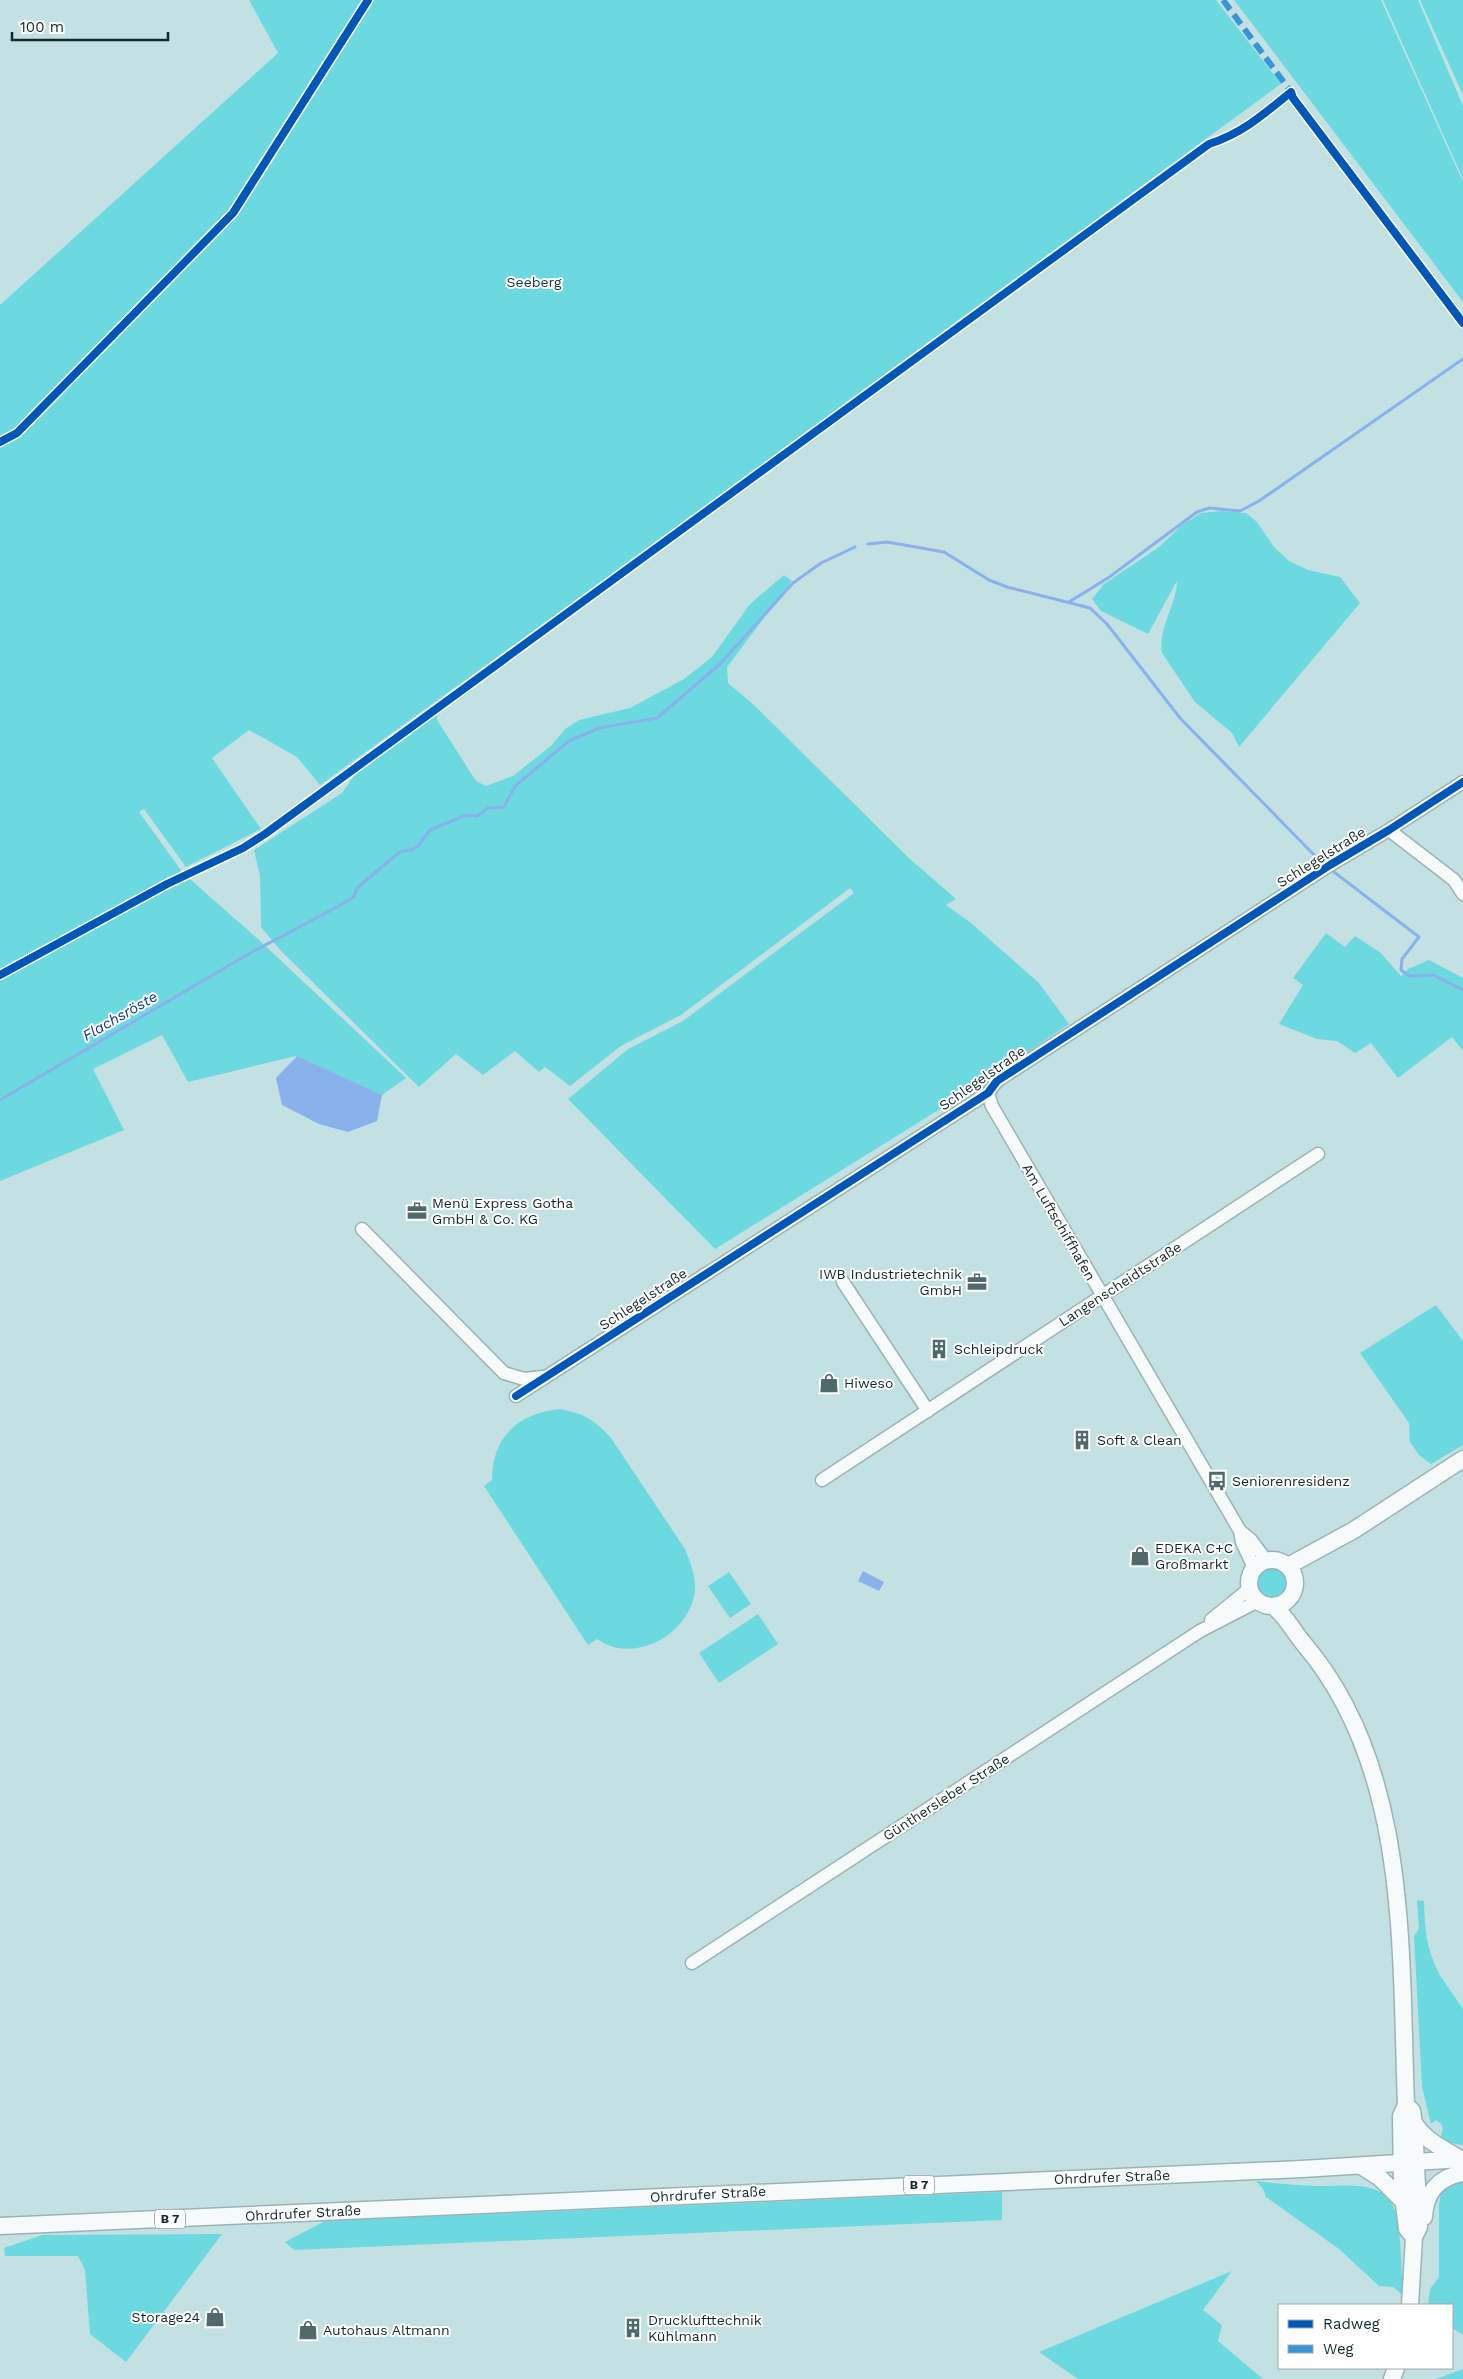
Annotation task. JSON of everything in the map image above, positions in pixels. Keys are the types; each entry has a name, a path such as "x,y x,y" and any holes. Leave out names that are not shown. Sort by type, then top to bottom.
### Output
{"main road":[{"path":"1291,1571 1463,1459"},
{"path":"1260,1599 1280,1605 1290,1598 1295,1584 1291,1571 1278,1560 1260,1564 1250,1574 1260,1599 1284,1615 1315,1655 1350,1716 1371,1770 1388,1834 1398,1896 1406,2104 1401,2116 1419,2227 1414,2237 1411,2300"},
{"path":"1290,1598 1310,1638 1315,1655"},
{"path":"1406,2104 1412,2110 1414,2123 1403,2200 1407,2229 1414,2237"},
{"path":"1411,2300 1419,2280 1424,2211 1429,2196 1438,2184 1462,2163 1433,2144 1420,2132 1414,2123"},
{"name":"B 7","path":"1408,2163 1462,2163"},
{"name":"Ohrdrufer Straße","path":"0,2226 1408,2163"},
{"path":"1361,2166 1380,2178 1403,2200"}],"street":[{"name":"Schlegelstraße","path":"516,1396 988,1093 997,1081 1330,864 1389,830 1463,782"},
{"path":"1389,830 1454,880 1463,894"},
{"name":"Am Luftschiffhafen","path":"988,1093 992,1106 1240,1531 1251,1540 1260,1564"},
{"name":"Langenscheidtstraße","path":"822,1480 1318,1154"},
{"path":"362,1229 504,1373 524,1379 546,1377"},
{"path":"843,1282 928,1411"},
{"name":"Günthersleber Straße","path":"692,1963 1200,1631 1226,1606 1260,1599"}],"green space":[{"name":"Seeberg","path":"249,0 1216,0 1281,84 601,582 320,785 297,757 249,730 212,758 261,829 186,867 144,809 139,812 183,873 259,940 406,1078 382,1095 296,1056 188,1082 162,1035 93,1069 124,1130 0,1181 0,305 278,53"},
{"path":"1234,0 1381,0 1463,182 1463,302"},
{"path":"1383,0 1418,0 1463,106 1463,179"},
{"path":"1420,0 1463,0 1463,95"},
{"path":"1221,511 1246,513 1257,522 1274,547 1289,561 1308,570 1340,577 1360,603 1239,747 1232,733 1195,702 1162,653 1161,644 1174,599 1177,581 1148,634 1101,611 1092,599 1104,584 1159,547 1182,525 1201,513"},
{"path":"784,575 792,581 727,667 728,683 754,705 910,859 956,899 946,905 971,923 1039,983 1069,1024 985,1081 715,1249 568,1099 628,1049 683,1021 854,893 850,888 681,1015 621,1046 570,1086 545,1067 539,1072 515,1051 483,1075 456,1054 419,1087 281,951 261,927 260,876 254,850 342,793 356,773 437,714 437,720 476,781 486,786 513,776 552,745 565,729 579,720 630,708 684,679 712,657 750,604"},
{"path":"1326,933 1345,947 1355,936 1381,953 1401,976 1408,969 1429,960 1463,978 1463,1051 1452,1037 1398,1078 1371,1043 1355,1053 1337,1041 1317,1039 1279,1024 1303,985 1293,978"},
{"path":"1436,1305 1463,1341 1463,1445 1431,1464 1419,1455 1410,1442 1409,1423 1360,1353"},
{"path":"560,1409 588,1418 611,1438 685,1549 691,1564 695,1579 695,1590 691,1606 683,1620 672,1632 659,1641 644,1647 628,1649 612,1646 597,1639 588,1645 484,1486 492,1480 493,1464 497,1451 503,1439 511,1430 520,1422 532,1416 545,1411"},
{"path":"1272,1564 1284,1570 1290,1582 1284,1594 1272,1600 1260,1594 1254,1582 1260,1570"},
{"path":"729,1572 751,1604 730,1618 708,1586"},
{"path":"758,1614 778,1644 719,1683 699,1653"},
{"path":"1417,1900 1424,1901 1427,1940 1432,1958 1441,1977 1463,2009 1463,2145 1441,2142 1443,2127 1436,2120 1431,2124 1422,2087 1414,1936 1419,1929"},
{"path":"1463,2177 1463,2335 1453,2329 1453,2304 1428,2304 1430,2289 1439,2277 1439,2205 1441,2191"},
{"path":"1256,2181 1309,2186 1362,2186 1382,2193 1390,2200 1395,2211 1400,2242 1403,2295 1393,2287 1379,2286 1339,2249 1266,2197 1263,2189"},
{"path":"1002,2192 1002,2220 294,2250 285,2242 325,2221"},
{"path":"222,2234 126,2362 90,2334 85,2270 78,2256 5,2256 4,2248 42,2235"},
{"path":"1232,2271 1203,2310 1222,2325 1218,2341 1263,2379 1078,2379 1039,2352"},
{"path":"1463,2369 1463,2379 1436,2379"}],"shaded area":[{"path":"297,1056 382,1095 377,1121 348,1132 319,1124 282,1105 276,1078"},
{"path":"863,1571 884,1582 879,1591 858,1581"}],"waterway":[{"path":"1069,602 1108,578 1197,512 1209,508 1240,511 1259,501 1463,359"},
{"path":"868,544 887,542 944,552 989,580 1007,587 1090,608 1107,624 1180,718 1320,861"},
{"name":"Flachsröste","path":"0,1100 252,952 354,897 357,888 400,852 411,850 418,846 430,830 466,815 477,816 488,808 504,807 515,786 569,741 599,728 657,718 720,664 793,583 821,563 855,547"},
{"path":"1334,872 1419,937 1402,959 1401,970 1409,976 1433,975 1463,990"}],"marked path":[{"path":"1223,0 1291,92 1288,94"}],"cycle path":[{"path":"0,442 17,433 233,213 368,0"},
{"path":"0,975 167,884 243,848 265,834 1209,144 1243,129 1291,92 1293,98 1463,323"},
{"path":"516,1396 988,1093 997,1081 1330,865 1389,830 1463,782"}],"place":[{"name":"Menü Express Gotha GmbH & Co. KG","path":"417,1211"},
{"name":"IWB Industrietechnik GmbH","path":"977,1282"},
{"name":"Schleipdruck","path":"939,1349"},
{"name":"Hiweso","path":"829,1383"},
{"name":"Soft & Clean","path":"1082,1440"},
{"name":"Seniorenresidenz","path":"1217,1481"},
{"name":"EDEKA C+C Großmarkt","path":"1140,1556"},
{"name":"Storage24","path":"215,2317"},
{"name":"Drucklufttechnik Kühlmann","path":"633,2328"},
{"name":"Autohaus Altmann","path":"308,2330"}]}
